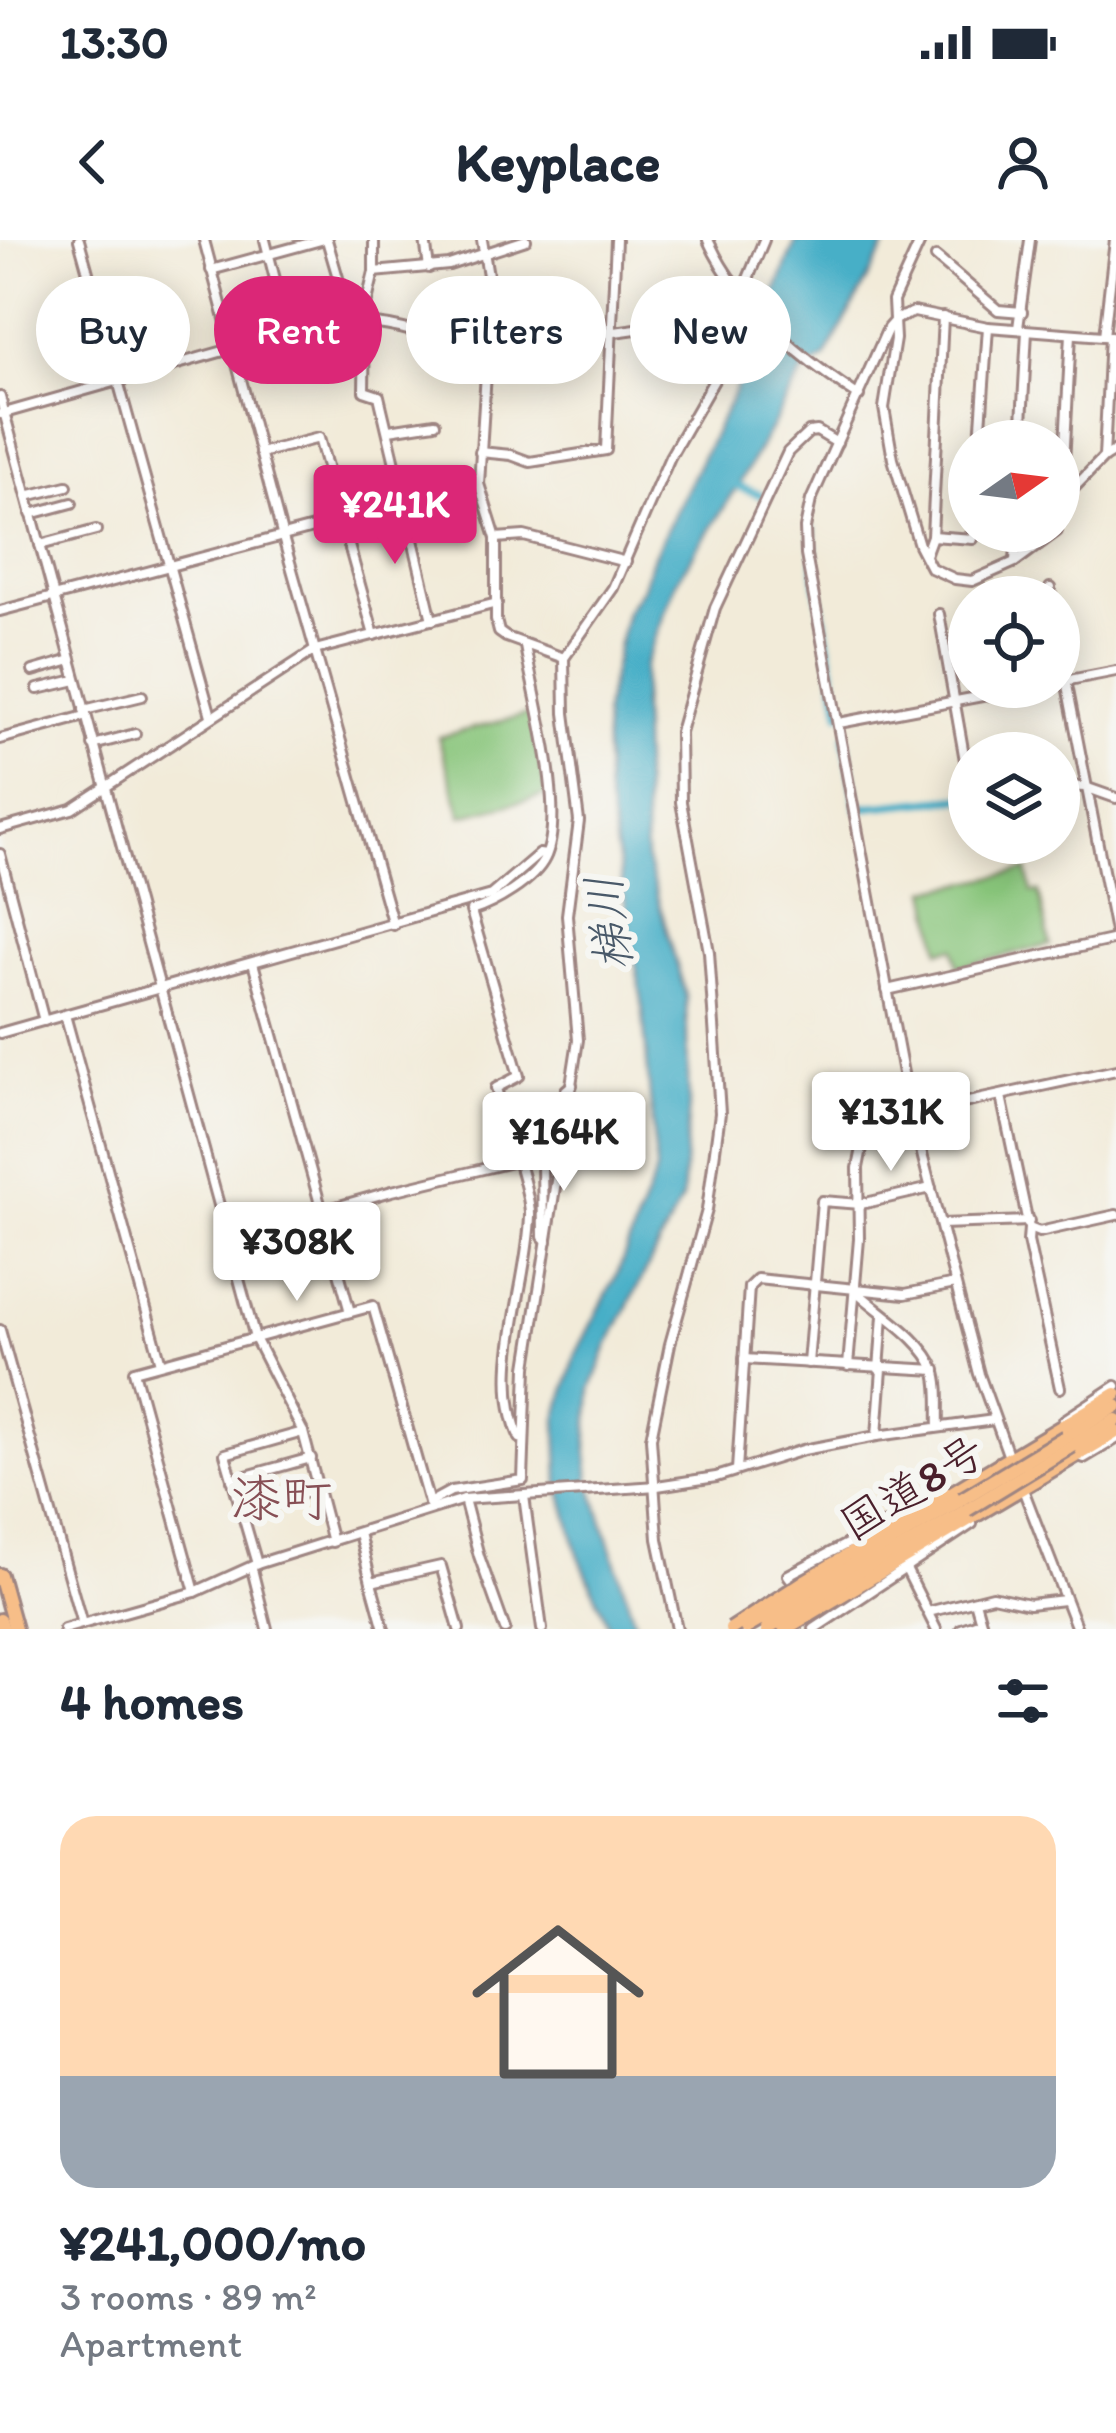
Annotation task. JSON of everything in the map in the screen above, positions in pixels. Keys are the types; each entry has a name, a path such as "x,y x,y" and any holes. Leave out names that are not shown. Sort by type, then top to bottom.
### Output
{"highway":[{"path":"785,1629 964,1498 1010,1458 1116,1390"},
{"name":"国道8号","path":"1072,1446 1116,1406"},
{"name":"国道8号","path":"767,1629 813,1607 964,1498 1116,1420"},
{"path":"731,1629 813,1607 1023,1489 1072,1446 1116,1436"},
{"path":"0,1575 15,1629"},
{"name":"国道8号","path":"745,1629 813,1607"},
{"path":"0,1620 3,1629"}],"street":[{"path":"79,240 89,276"},
{"path":"204,240 214,281"},
{"path":"265,240 275,276"},
{"path":"211,270 324,240 336,276"},
{"path":"373,276 374,240"},
{"path":"425,240 429,268"},
{"path":"482,240 488,276"},
{"path":"374,272 429,268 484,256 526,240"},
{"path":"480,452 511,454 530,462 606,450 616,240"},
{"path":"708,240 731,276"},
{"path":"753,276 764,240"},
{"path":"921,240 893,302 896,319 884,408 893,459 924,556 943,575 972,581 1030,552"},
{"path":"1021,420 1022,312 1030,240"},
{"path":"1103,457 1114,240"},
{"path":"936,257 998,310 1022,312"},
{"path":"1077,1629 994,1420 940,1224 887,990 806,555 805,528 811,500 896,319 914,312 988,327 1110,336"},
{"path":"924,556 932,536 943,317"},
{"path":"981,420 988,327"},
{"path":"606,334 630,330"},
{"path":"1066,420 1071,334"},
{"path":"791,346 859,396"},
{"path":"2,413 111,384"},
{"path":"119,384 211,716"},
{"path":"241,384 393,925"},
{"path":"364,384 364,391 379,396 389,430 401,502 432,620"},
{"path":"487,384 478,484 496,538 499,632 564,658"},
{"path":"430,1506 451,1491 523,1480 527,1367 578,1040 567,915 579,821 565,712 564,658 613,588 670,458 712,384"},
{"path":"0,397 255,1338 303,1432 332,1542"},
{"path":"389,430 435,423"},
{"path":"677,1629 658,1539 651,1438 670,1344 707,1210 720,1112 709,952 681,802 680,732 716,608 788,452 809,432 817,431 837,442"},
{"path":"260,453 319,438 374,635"},
{"path":"1080,483 1116,450"},
{"path":"0,611 478,484"},
{"path":"27,496 67,486"},
{"path":"32,514 72,503"},
{"path":"40,545 96,530"},
{"path":"496,538 524,536 626,562"},
{"path":"932,536 948,537"},
{"path":"1016,552 1016,562"},
{"path":"0,829 72,809 315,650 497,603"},
{"path":"939,614 948,666"},
{"path":"522,1442 507,1383 530,1215 496,1088 519,1076 471,911 497,903 546,855 555,824 525,646"},
{"path":"33,671 71,660"},
{"path":"1080,678 1116,671"},
{"path":"38,689 76,680"},
{"path":"0,739 142,696"},
{"path":"839,723 948,702"},
{"path":"887,990 1116,938 1068,708"},
{"path":"93,746 135,734"},
{"path":"1080,787 1116,798"},
{"path":"0,854 44,1021"},
{"path":"0,1033 491,895 539,854 546,855"},
{"path":"253,963 350,1312"},
{"path":"65,1015 161,1363"},
{"path":"913,1114 1116,1070"},
{"path":"548,1242 543,1237 542,1160 566,1090 572,1085"},
{"path":"1001,1096 1060,1388"},
{"path":"848,1366 861,1204 858,1168 867,1123"},
{"path":"228,1238 516,1162 542,1160"},
{"path":"808,1363 822,1201 861,1204 932,1188"},
{"path":"940,1224 1029,1225 1039,1232 1116,1215"},
{"path":"737,1471 749,1288 757,1279 904,1294 956,1284"},
{"path":"853,1288 907,1331 936,1370 939,1427"},
{"path":"195,1592 134,1371 373,1306 430,1506"},
{"path":"877,1436 883,1316"},
{"path":"0,1330 82,1624"},
{"path":"744,1358 936,1370"},
{"path":"64,1629 195,1592 255,1566 430,1506 464,1499 654,1486 737,1471 803,1450 994,1420"},
{"path":"267,1629 241,1504 225,1454 303,1432"},
{"path":"232,1480 310,1458"},
{"path":"241,1504 319,1490"},
{"path":"527,1496 542,1629"},
{"path":"464,1499 478,1556 505,1629"},
{"path":"813,1607 907,1569 986,1510"},
{"path":"359,1533 384,1629"},
{"path":"371,1582 441,1566 459,1629"},
{"path":"907,1569 936,1629"},
{"path":"928,1612 992,1596 1029,1604 1064,1600"},
{"path":"962,1629 982,1626 975,1601"}],"green space":[{"path":"529,714 547,795 462,816 438,737"},
{"path":"1027,870 1032,892 1039,892 1050,945 958,967 954,948 940,950 928,890"}],"water":[{"path":"796,240 889,240 825,358 802,373 738,486 677,580 645,665 641,705 646,858 686,996 689,1106 682,1199 591,1390 590,1481 637,1629 610,1629 578,1554 559,1483 557,1419 576,1354 618,1272 656,1171 642,1001 606,790 604,713 626,611 642,588 738,384 791,384 791,276 782,276"}],"waterway":[{"path":"728,483 761,495"},
{"path":"812,530 841,713"},
{"path":"845,737 858,808 948,799"}],"district":[{"name":"漆町","path":"281,1498"}],"water label":[{"name":"梯川","path":"608,923"}]}
